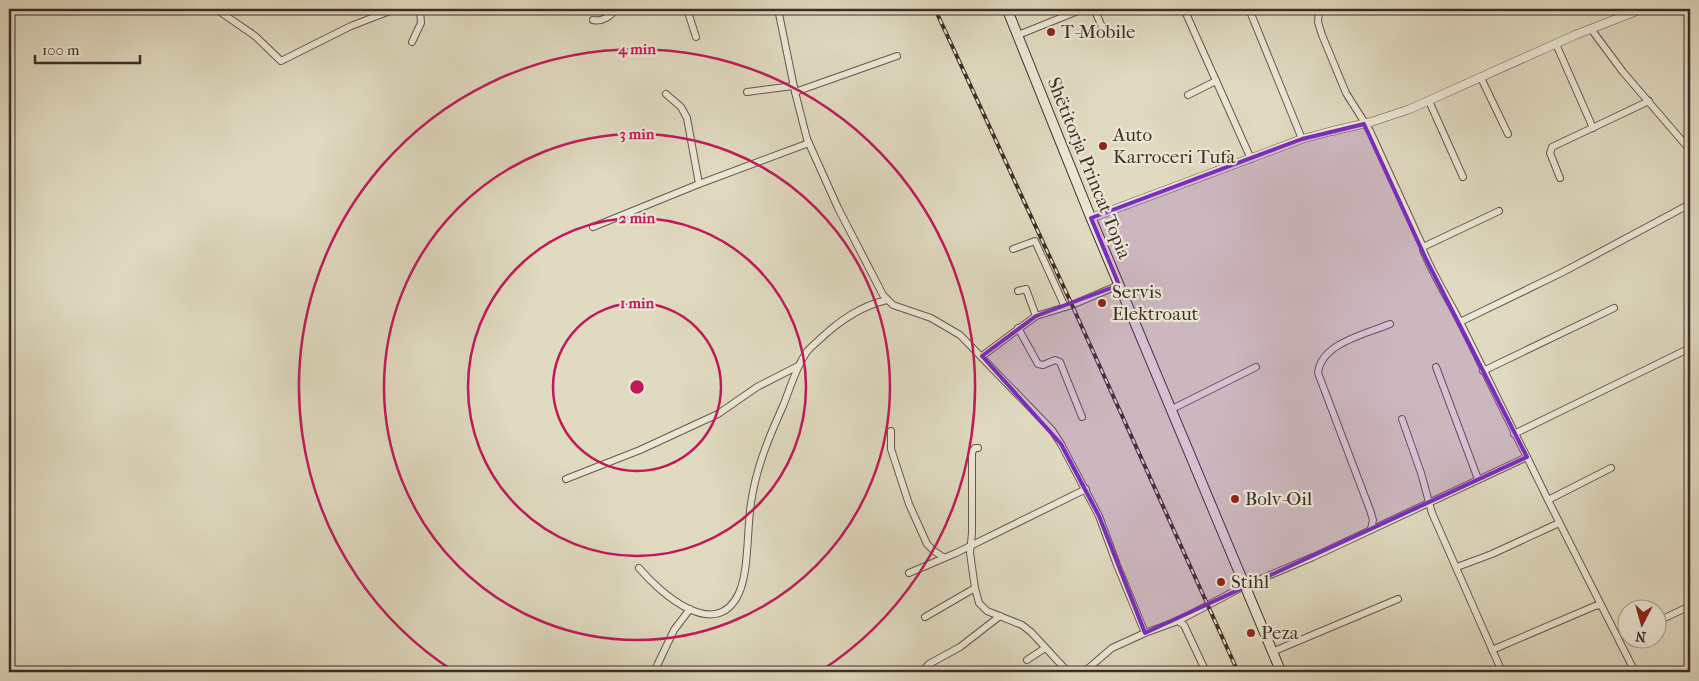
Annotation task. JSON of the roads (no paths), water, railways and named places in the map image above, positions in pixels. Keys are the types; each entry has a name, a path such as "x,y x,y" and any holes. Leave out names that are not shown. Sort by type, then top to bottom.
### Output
{"main road":[{"name":"Shëtitorja Princat Topia","path":"1007,9 1091,218 1281,672"}],"street":[{"path":"216,9 255,36 281,61 351,26 395,9"},
{"path":"412,42 421,23 420,9"},
{"path":"593,20 597,21 612,15 615,9"},
{"path":"687,9 696,37"},
{"path":"778,9 794,89 809,143 838,208 887,300 899,308 922,314 953,330 982,356 1052,430 1100,516 1117,565 1145,633"},
{"path":"1018,35 1083,9"},
{"path":"1094,9 1104,31"},
{"path":"1184,9 1251,159"},
{"path":"1249,9 1302,140"},
{"path":"1319,9 1318,22 1322,35 1346,93 1370,132 1424,248 1426,259 1460,322 1483,372 1514,434 1528,457 1616,636"},
{"path":"1091,218 1302,140 1364,124 1410,109 1556,44 1642,9"},
{"path":"1591,29 1623,72 1690,150"},
{"path":"1556,44 1593,128"},
{"path":"747,92 794,89 896,56"},
{"path":"1480,78 1508,134"},
{"path":"1188,95 1216,81"},
{"path":"666,94 681,107 687,118 699,184"},
{"path":"1429,101 1463,177"},
{"path":"1560,178 1550,153 1552,147 1649,101"},
{"path":"593,227 699,184 809,143"},
{"path":"1460,322 1563,272 1690,204"},
{"path":"1424,248 1499,211"},
{"path":"1013,249 1035,241 1065,307"},
{"path":"982,356 1036,316 1065,307 1119,285"},
{"path":"1018,291 1026,289 1036,316"},
{"path":"639,568 651,581 682,606 701,613 715,614 727,608 739,594 743,581 751,501 760,462 774,422 798,366 806,353 828,331 851,314 871,304 887,300"},
{"path":"1483,372 1614,308"},
{"path":"1372,529 1373,520 1370,510 1318,373 1318,367 1322,359 1336,346 1390,324"},
{"path":"1018,328 1038,364 1043,365 1055,360 1060,362 1082,417"},
{"path":"1514,434 1690,348"},
{"path":"566,479 640,450 718,414 757,387 798,366"},
{"path":"1176,407 1256,368"},
{"path":"1436,368 1478,479"},
{"path":"1402,419 1421,473 1428,502 1502,672"},
{"path":"891,431 891,449 909,504 927,544 943,557"},
{"path":"978,448 974,448 972,452 970,553 977,598 982,608 1022,625 1031,632 1068,672"},
{"path":"1084,672 1112,648 1145,633 1181,623 1185,617 1244,586 1313,557 1528,457"},
{"path":"1548,500 1611,468"},
{"path":"909,573 1086,489"},
{"path":"1457,567 1492,554 1559,523"},
{"path":"924,617 975,588"},
{"path":"1272,652 1398,599"},
{"path":"1492,650 1601,605"},
{"path":"1666,617 1690,606"},
{"path":"654,672 674,630 690,609"},
{"path":"921,672 929,664 960,647 1000,616"},
{"path":"1181,623 1206,672"},
{"path":"1027,660 1045,648"},
{"path":"1622,648 1635,672"}],"railway":[{"path":"935,9 1072,305 1238,672"}],"place":[{"name":"T-Mobile","path":"1051,32"},
{"name":"Auto Karroceri Tufa","path":"1103,146"},
{"name":"Servis Elektroaut","path":"1102,303"},
{"name":"Bolv-Oil","path":"1235,499"},
{"name":"Stihl","path":"1221,582"},
{"name":"Peza","path":"1251,633"}]}
